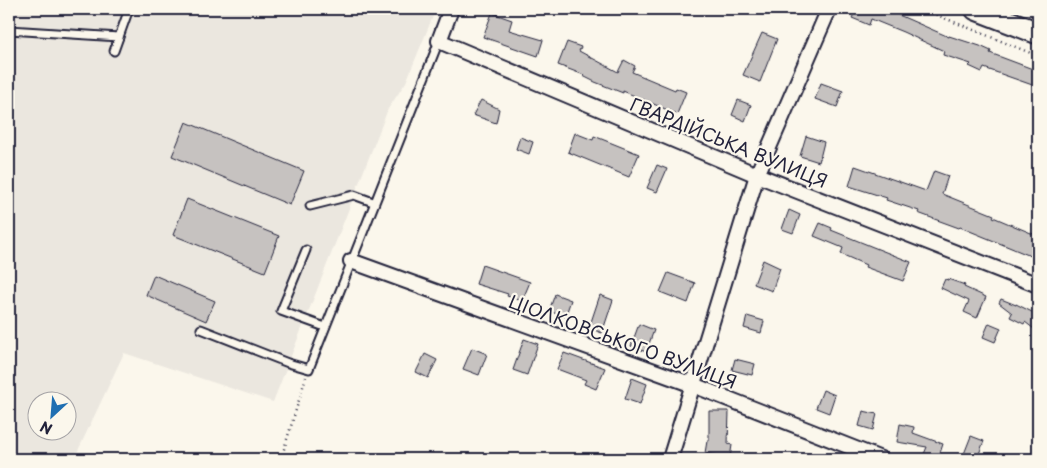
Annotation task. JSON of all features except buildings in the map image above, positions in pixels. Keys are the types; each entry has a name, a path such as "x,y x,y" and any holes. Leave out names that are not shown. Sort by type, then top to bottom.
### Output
{"main road":[{"path":"976,9 1038,33"}],"street":[{"path":"439,41 451,9"},
{"path":"670,459 757,175 829,9"},
{"name":"ГВАРДІЙСЬКА ВУЛИЦЯ","path":"439,41 757,175 1038,285"},
{"name":"ЦІОЛКОВСЬКОГО ВУЛИЦЯ","path":"351,261 693,385 881,459"}],"lane":[{"path":"114,51 129,9"},
{"path":"9,30 119,37"},
{"path":"200,329 288,363 309,369 373,202 439,41"},
{"path":"310,206 354,195 373,202"},
{"path":"306,250 281,311 325,328"}],"path":[{"path":"922,9 1038,56"},
{"path":"281,459 309,369"}],"shaded area":[{"path":"9,9 436,9 406,82 388,109 273,402 124,353 74,459 9,459"}]}
